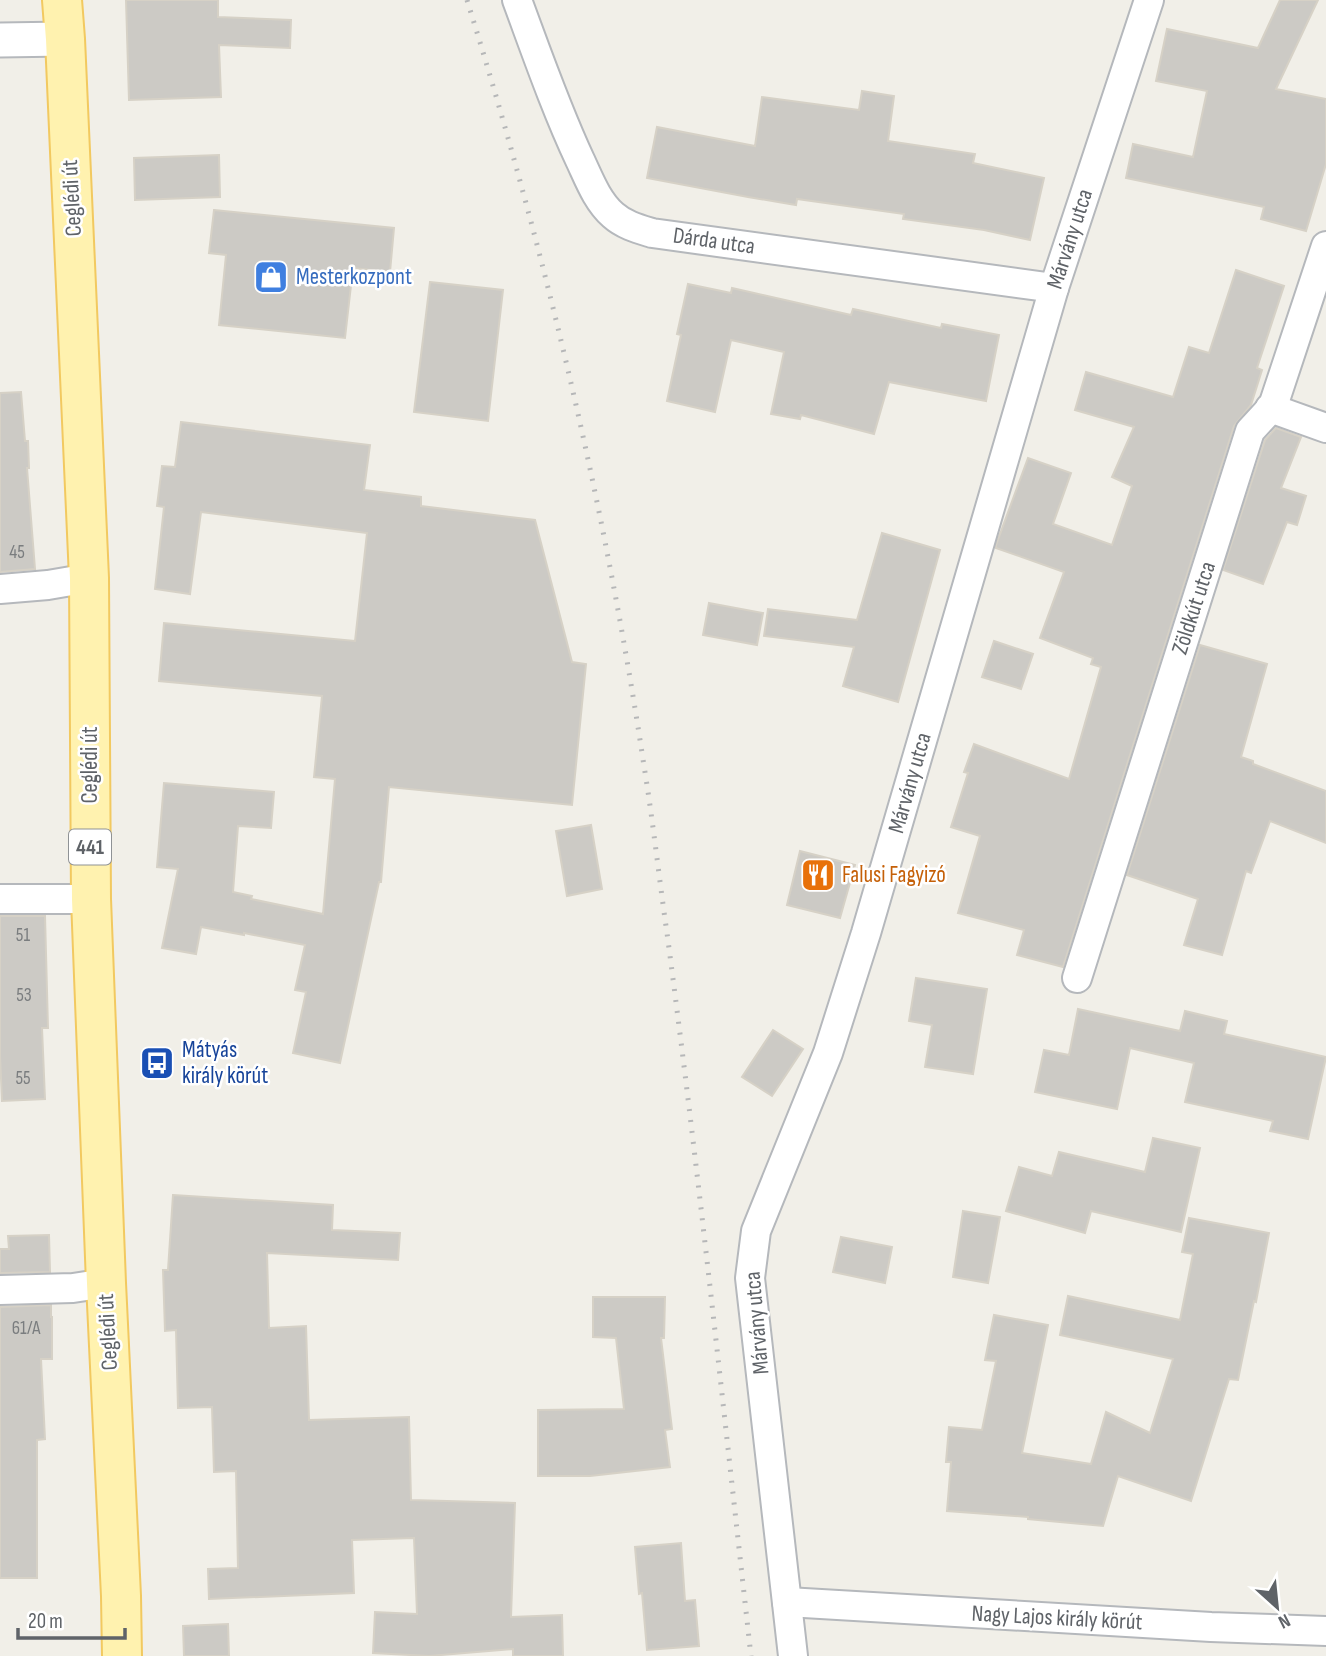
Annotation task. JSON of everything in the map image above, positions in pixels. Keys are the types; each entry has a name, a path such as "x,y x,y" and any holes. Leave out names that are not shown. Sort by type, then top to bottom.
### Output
{"main road":[{"name":"Ceglédi út","path":"62,0 89,578 90,899 122,1656"}],"street":[{"name":"Dárda utca","path":"517,0 569,138 588,179 603,204 621,221 652,233 1054,288"},
{"name":"Márvány utca","path":"793,1656 750,1278 756,1231 828,1053 866,933 1054,288 1149,0"},
{"path":"0,40 65,39"},
{"name":"Zöldkút utca","path":"1077,978 1250,431 1273,406 1326,246"},
{"path":"1270,408 1326,428"},
{"path":"0,589 89,578"},
{"path":"0,899 90,899"},
{"path":"0,1290 72,1288 106,1283"},
{"name":"Nagy Lajos király körút","path":"788,1602 1197,1627 1326,1631"}],"building":[{"path":"126,0 218,0 218,17 291,20 290,48 219,45 221,97 129,100"},
{"path":"1280,0 1318,0 1276,89 1326,99 1326,164 1306,231 1261,219 1264,207 1126,178 1133,144 1193,157 1207,91 1156,81 1167,29 1258,48"},
{"path":"862,91 894,96 888,141 975,154 973,163 1044,178 1030,240 984,230 903,219 904,214 797,199 796,205 647,178 657,127 755,146 762,97 859,110"},
{"path":"219,155 220,197 135,200 134,158"},
{"path":"214,210 394,228 390,272 353,268 345,338 219,325 226,255 209,253"},
{"path":"1236,270 1284,286 1257,368 1262,370 1251,405 1234,426 1063,967 1017,955 1024,930 958,913 980,836 951,827 968,773 964,772 974,744 1069,779 1101,667 1091,664 1093,658 1040,638 1064,572 996,548 996,545 1028,458 1071,473 1053,524 1112,545 1132,486 1112,477 1134,427 1075,410 1086,372 1173,397 1189,347 1209,353"},
{"path":"430,282 503,290 488,421 414,412"},
{"path":"688,284 731,293 732,288 851,315 853,309 941,328 942,324 999,335 986,401 889,382 874,434 801,415 800,419 771,414 784,352 731,340 715,412 667,401 681,335 677,334"},
{"path":"21,392 25,441 28,441 27,468 35,569 0,572 0,393"},
{"path":"181,422 370,445 364,490 421,497 421,506 535,520 572,662 586,664 572,805 389,787 381,882 340,1063 293,1053 306,992 295,990 305,945 201,927 196,954 162,948 178,869 157,867 164,783 274,792 271,828 238,826 233,892 252,896 251,899 323,914 335,779 314,777 322,696 159,681 164,623 355,641 367,533 201,512 190,594 155,589 164,507 157,506 162,466 175,467"},
{"path":"1276,428 1301,437 1281,488 1306,496 1297,525 1287,522 1263,584 1223,570 1265,440"},
{"path":"882,533 940,550 898,702 843,686 854,647 764,636 768,609 857,620"},
{"path":"709,603 763,613 757,645 703,635"},
{"path":"994,641 1033,654 1021,689 982,677"},
{"path":"1200,645 1267,664 1241,757 1326,791 1326,843 1270,821 1251,873 1246,871 1222,955 1184,945 1198,899 1127,875"},
{"path":"591,825 602,889 567,896 556,831"},
{"path":"800,851 855,865 840,918 787,905"},
{"path":"0,916 45,916 48,1028 42,1028 45,1099 2,1101"},
{"path":"916,978 987,989 973,1074 925,1067 932,1025 909,1021"},
{"path":"1078,1009 1180,1031 1185,1011 1227,1021 1224,1034 1326,1057 1308,1139 1270,1131 1273,1121 1185,1102 1194,1063 1130,1048 1117,1109 1035,1092 1044,1050 1069,1055"},
{"path":"773,1030 803,1049 772,1096 742,1077"},
{"path":"1153,1138 1200,1148 1181,1232 1091,1211 1085,1233 1006,1211 1019,1167 1052,1176 1059,1152 1145,1172"},
{"path":"173,1195 333,1205 332,1230 400,1233 398,1260 267,1253 269,1328 306,1326 309,1420 409,1417 411,1500 515,1503 511,1617 562,1615 563,1656 513,1656 513,1649 429,1656 373,1653 375,1612 417,1614 414,1538 352,1540 354,1593 209,1599 208,1569 238,1568 236,1471 214,1472 212,1407 178,1408 176,1330 165,1331 163,1270 168,1270"},
{"path":"963,1211 1000,1217 988,1283 953,1277"},
{"path":"1189,1218 1269,1233 1238,1380 1229,1379 1191,1501 1118,1476 1103,1526 947,1511 951,1462 946,1462 949,1427 982,1430 996,1361 985,1360 994,1315 1048,1325 1022,1453 1091,1464 1106,1412 1150,1433 1173,1359 1060,1335 1068,1296 1180,1320 1193,1254 1182,1252"},
{"path":"49,1235 50,1272 0,1273 0,1249 9,1249 8,1236"},
{"path":"841,1237 892,1247 885,1283 833,1272"},
{"path":"593,1297 665,1297 664,1338 661,1338 672,1429 665,1430 670,1467 590,1476 538,1476 538,1410 624,1409 616,1338 593,1337"},
{"path":"51,1305 52,1359 41,1359 45,1439 37,1440 37,1578 0,1578 0,1307"},
{"path":"681,1543 685,1601 695,1600 699,1646 647,1650 635,1547"},
{"path":"228,1624 229,1656 184,1656 183,1626"}],"railway":[{"path":"467,0 522,189 570,379 611,572 628,669 679,1023 751,1656"}],"place":[{"name":"Mesterkozpont","path":"271,277"},
{"name":"Falusi Fagyizó","path":"818,875"},
{"name":"Mátyás király körút","path":"157,1063"}]}
